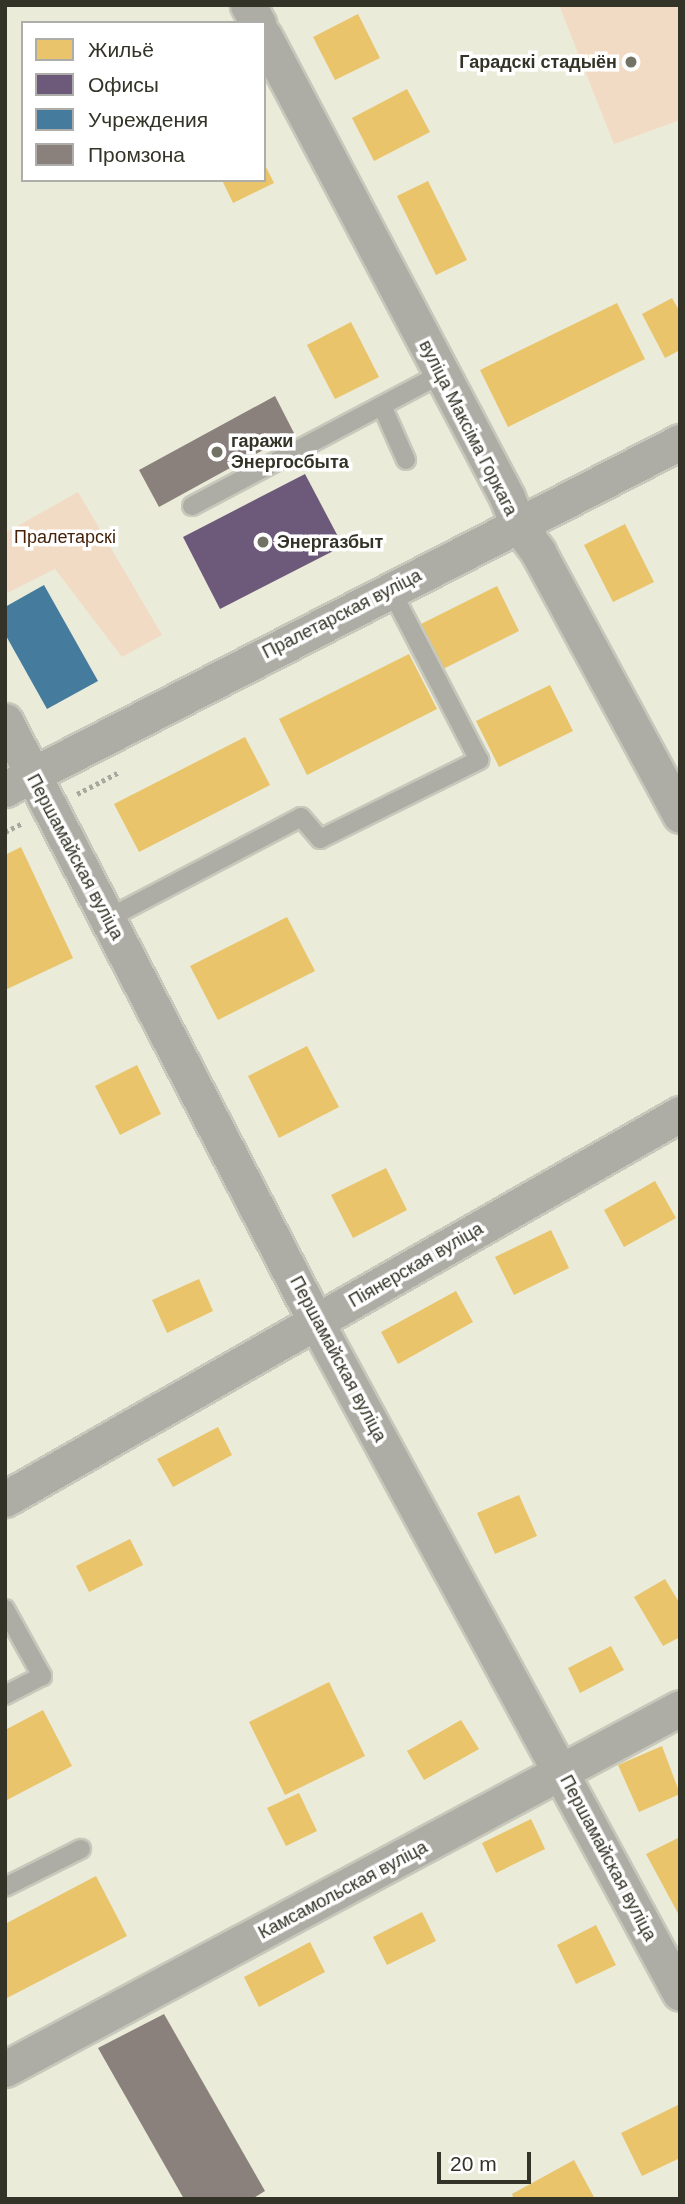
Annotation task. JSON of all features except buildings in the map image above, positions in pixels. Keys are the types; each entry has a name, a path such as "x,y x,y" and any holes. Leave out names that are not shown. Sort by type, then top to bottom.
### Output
{"street":[{"path":"248,5 257,21"},
{"name":"вуліца Максіма Горкага","path":"266,40 508,496 518,525 538,552 680,815"},
{"name":"Пралетарская вуліца","path":"18,782 680,442"},
{"name":"Першамайская вуліца","path":"5,721 18,782 107,919 316,1322 564,1773 680,1993"},
{"name":"Піянерская вуліца","path":"5,1499 680,1114"},
{"name":"Камсамольская вуліца","path":"5,2069 564,1773 680,1708"}],"lane":[{"path":"191,506 441,374"},
{"path":"382,406 406,460"},
{"path":"107,919 301,817 320,839 479,760 391,590"},
{"path":"5,1609 42,1676 5,1695"},
{"path":"5,1887 81,1849"}],"green space":[{"name":"Гарадскі стадыён","path":"559,5 680,5 680,120 614,144"},
{"name":"Пралетарскі","path":"78,492 162,635 122,657 55,569 5,594 5,533"}],"place":[{"name":"Гарадскі стадыён","path":"631,62"},
{"name":"гаражи Энергосбыта","path":"217,452"},
{"name":"Энергазбыт","path":"263,542"}]}
